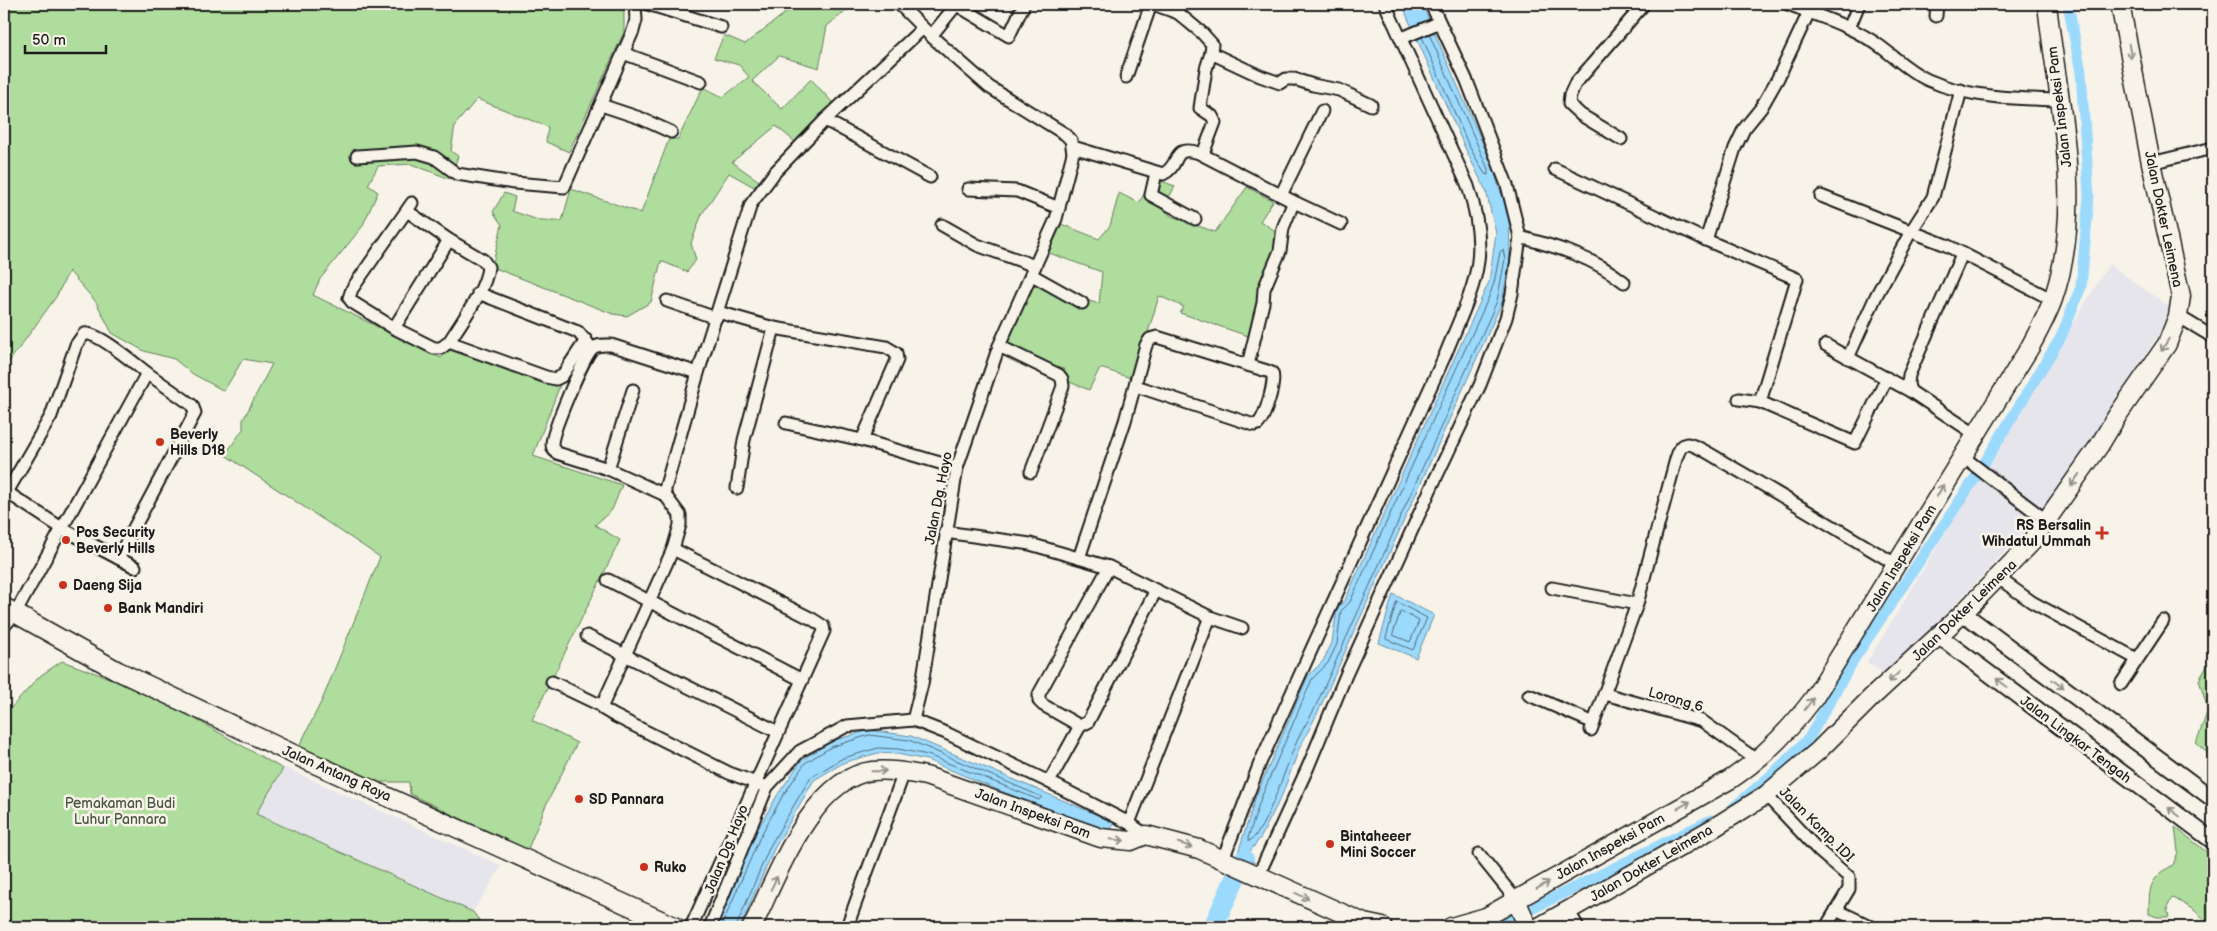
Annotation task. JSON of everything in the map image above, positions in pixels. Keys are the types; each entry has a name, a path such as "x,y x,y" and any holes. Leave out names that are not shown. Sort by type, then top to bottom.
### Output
{"main road":[{"name":"Jalan Inspeksi Pam","path":"1451,927 1486,917 1731,780 1758,761 1797,721 1814,698 2030,347 2053,300 2061,271 2068,206 2066,147 2047,4"},
{"name":"Jalan Dokter Leimena","path":"1539,927 1715,827 1766,795 1818,751 1963,613 2029,545 2166,344 2178,316 2181,296 2151,163 2120,4"},
{"path":"1963,613 2213,799"},
{"name":"Jalan Antang Raya","path":"8,615 126,675 306,760 676,927"},
{"name":"Jalan Lingkar Tengah","path":"1939,636 2213,841"},
{"name":"Jalan Inspeksi Pam","path":"752,927 797,836 827,794 840,783 872,771 904,772 926,776 1101,838 1131,841 1146,835 1180,843 1224,859 1364,923 1383,927"},
{"path":"1516,900 1528,927"}],"street":[{"path":"357,156 417,152 434,157 454,173 514,183 564,187 636,20 636,4"},
{"path":"648,4 721,27"},
{"path":"899,4 989,88 1065,134 1071,140 1073,147 1156,173 1166,173 1183,150 1188,149 1202,154 1341,224"},
{"path":"665,495 698,373 751,204 775,172 825,120 927,32 956,4 1009,36 1024,4"},
{"path":"1126,76 1154,4 1178,13 1202,33 1212,44 1200,108 1212,116 1215,122 1202,154"},
{"path":"1224,859 1260,763 1446,354 1469,300 1478,271 1480,251 1476,210 1468,186 1385,4"},
{"path":"1258,876 1308,767 1346,676 1487,370 1510,302 1517,268 1520,236 1508,185 1467,81 1431,4"},
{"path":"1621,139 1581,115 1569,104 1570,95 1575,84 1643,4"},
{"path":"1788,4 1841,22 1881,47 1911,71 1928,80 1961,90 2023,99 2060,100"},
{"path":"1849,28 1859,4"},
{"path":"1936,16 1937,4"},
{"path":"1706,240 1735,148 1744,129 1761,108 1778,78 1809,12"},
{"path":"1402,38 1438,22"},
{"path":"623,53 702,82"},
{"path":"1211,53 1280,83 1286,79 1294,79 1339,90 1371,105"},
{"path":"1848,358 1861,326 1910,233 1936,189 1961,90"},
{"path":"600,105 640,118 671,132"},
{"path":"1281,195 1322,111"},
{"path":"825,120 930,177"},
{"name":"Jalan Dg. Hayo","path":"710,927 767,787 800,751 847,726 913,720 922,684 945,532 957,468 999,346 1059,208 1073,147"},
{"path":"2151,163 2213,148"},
{"path":"1556,169 1706,240 1797,279 1760,402"},
{"path":"1156,173 1150,195 1196,218"},
{"path":"968,189 1017,191 1059,208"},
{"path":"1821,196 1910,233 1946,245 2053,300"},
{"path":"1248,365 1264,303 1264,288 1281,246 1282,228 1292,206 1292,201"},
{"path":"409,207 449,240 483,260 486,264 487,274 449,342 441,348 434,348 394,328 352,302 349,296 352,289 409,207"},
{"path":"942,224 977,245 1033,271 1082,303"},
{"path":"1520,236 1595,262 1624,282"},
{"path":"394,328 449,240"},
{"path":"1910,391 1908,375 1962,254"},
{"path":"478,293 578,332 589,345"},
{"path":"667,301 774,328 886,347 896,353 896,364 862,440"},
{"path":"2178,316 2213,337"},
{"path":"736,488 744,440 774,328"},
{"path":"118,558 195,413 192,405 91,333 84,334 76,345 50,416 8,492 12,498 63,529 135,567"},
{"path":"1079,558 1136,386 1146,345 1153,337 1157,336 1270,372 1274,377 1263,417 1258,424 1136,386"},
{"path":"449,342 556,379 562,376 589,345 617,346 698,373"},
{"path":"589,345 568,394 552,444 557,453 608,469 665,495 680,515 680,525 673,550 624,654 602,706"},
{"path":"1826,345 1910,391 1976,434"},
{"path":"999,346 1059,375 1063,381 1063,386 1031,472"},
{"path":"8,615 63,529 147,374"},
{"path":"1740,399 1760,402 1855,443 1887,378"},
{"path":"608,469 633,390"},
{"path":"786,423 862,440 957,468"},
{"path":"1529,695 1593,726 1637,604 1676,459 1679,450 1684,445 1689,444 1732,467 1897,565"},
{"path":"1962,456 2047,521"},
{"path":"945,532 1030,544 1109,567 1155,592 1210,617 1242,628"},
{"path":"673,550 823,626 823,636 691,927"},
{"path":"1080,726 1047,708 1039,701 1039,694 1109,567"},
{"path":"1997,577 2032,602 2137,659"},
{"path":"608,580 802,680"},
{"path":"1552,588 1637,604"},
{"path":"1049,782 1080,726 1088,722 1155,592"},
{"path":"1129,823 1210,617"},
{"path":"2121,684 2163,621"},
{"path":"586,636 778,732"},
{"path":"552,682 602,706 603,709 615,716 729,773 767,787"},
{"name":"Lorong 6","path":"1605,694 1690,716 1702,721 1758,761"},
{"path":"913,720 946,733 1049,782 1129,823 1146,835"},
{"path":"847,927 904,772"},
{"name":"Jalan Komp. IDI","path":"1766,795 1819,851 1849,877 1849,889 1826,927"},
{"path":"1479,854 1516,900"},
{"path":"1568,910 1578,927"},
{"path":"1836,910 1872,927"}],"shaded area":[{"path":"2109,264 2174,310 2050,504 1887,677 1867,662"},
{"path":"284,767 502,866 473,912 256,814"}],"green space":[{"path":"4,4 482,4 485,6 486,4 621,4 624,6 624,32 569,152 546,142 548,127 477,99 455,125 451,151 458,156 450,179 411,164 378,166 368,185 378,192 362,227 320,279 313,295 441,358 449,350 560,385 533,456 622,485 612,510 595,525 620,540 532,720 577,743 546,805 527,851 410,794 409,782 381,782 380,786 298,749 323,698 380,557 225,455 243,429 243,420 272,364 243,359 224,391 193,374 174,359 144,351 112,333 96,302 69,271 56,297 4,369"},
{"path":"797,4 855,4 827,26 819,68 779,56 752,81 782,109 811,79 833,103 795,142 776,126 732,162 759,181 754,187 729,173 702,214 691,243 696,260 687,272 661,261 651,302 627,316 613,314 492,267 502,225 493,212 504,193 515,197 512,211 541,221 562,221 571,189 641,213 669,139 678,139 703,87 723,97 749,77 739,65 714,58 724,35 745,44"},
{"path":"1153,178 1175,186 1163,209 1171,216 1215,232 1247,187 1273,201 1260,221 1274,230 1276,247 1251,337 1180,313 1184,307 1159,296 1134,379 1100,368 1089,390 1001,354 1035,284 1099,304 1102,272 1049,253 1061,224 1099,239 1110,226 1119,193 1139,203"},
{"path":"2213,656 2213,758 2196,743 2208,710 2199,680"},
{"name":"Pemakaman Budi Luhur Pannara","path":"62,661 109,678 190,716 283,769 256,814 473,912 484,927 4,927 4,706 9,710 40,676"},
{"path":"2175,827 2213,857 2213,924 2172,897 2167,908 2169,917 2157,917 2149,914 2149,897 2152,885 2159,875 2173,865 2178,852"}],"water":[{"path":"1406,4 1422,4 1493,167 1499,188 1509,211 1510,260 1502,302 1318,712 1299,749 1282,795 1261,837 1244,859 1237,856 1256,796 1308,676 1323,661 1332,643 1337,608 1345,600 1489,282 1496,233 1486,191 1406,14"},
{"path":"1393,594 1434,615 1416,658 1379,643"},
{"path":"869,730 911,736 1114,822 1110,832 998,790 927,760 897,754 878,753 845,762 814,780 774,849 740,927 716,926 755,834 778,794 802,760 829,742"}],"waterway":[{"path":"1733,808 1774,773 1809,738 1854,659 1977,475 2061,337 2081,287 2089,196 2081,72 2068,4"},
{"path":"1495,927 1711,820"},
{"path":"1213,927 1244,859"}],"place":[{"name":"Beverly Hills D18","path":"160,442"},
{"name":"RS Bersalin Wihdatul Ummah","path":"2102,533"},
{"name":"Pos Security Beverly Hills","path":"66,540"},
{"name":"Daeng Sija","path":"63,585"},
{"name":"Bank Mandiri","path":"108,608"},
{"name":"SD Pannara","path":"579,799"},
{"name":"Bintaheeer Mini Soccer","path":"1330,844"},
{"name":"Ruko","path":"644,867"}]}
